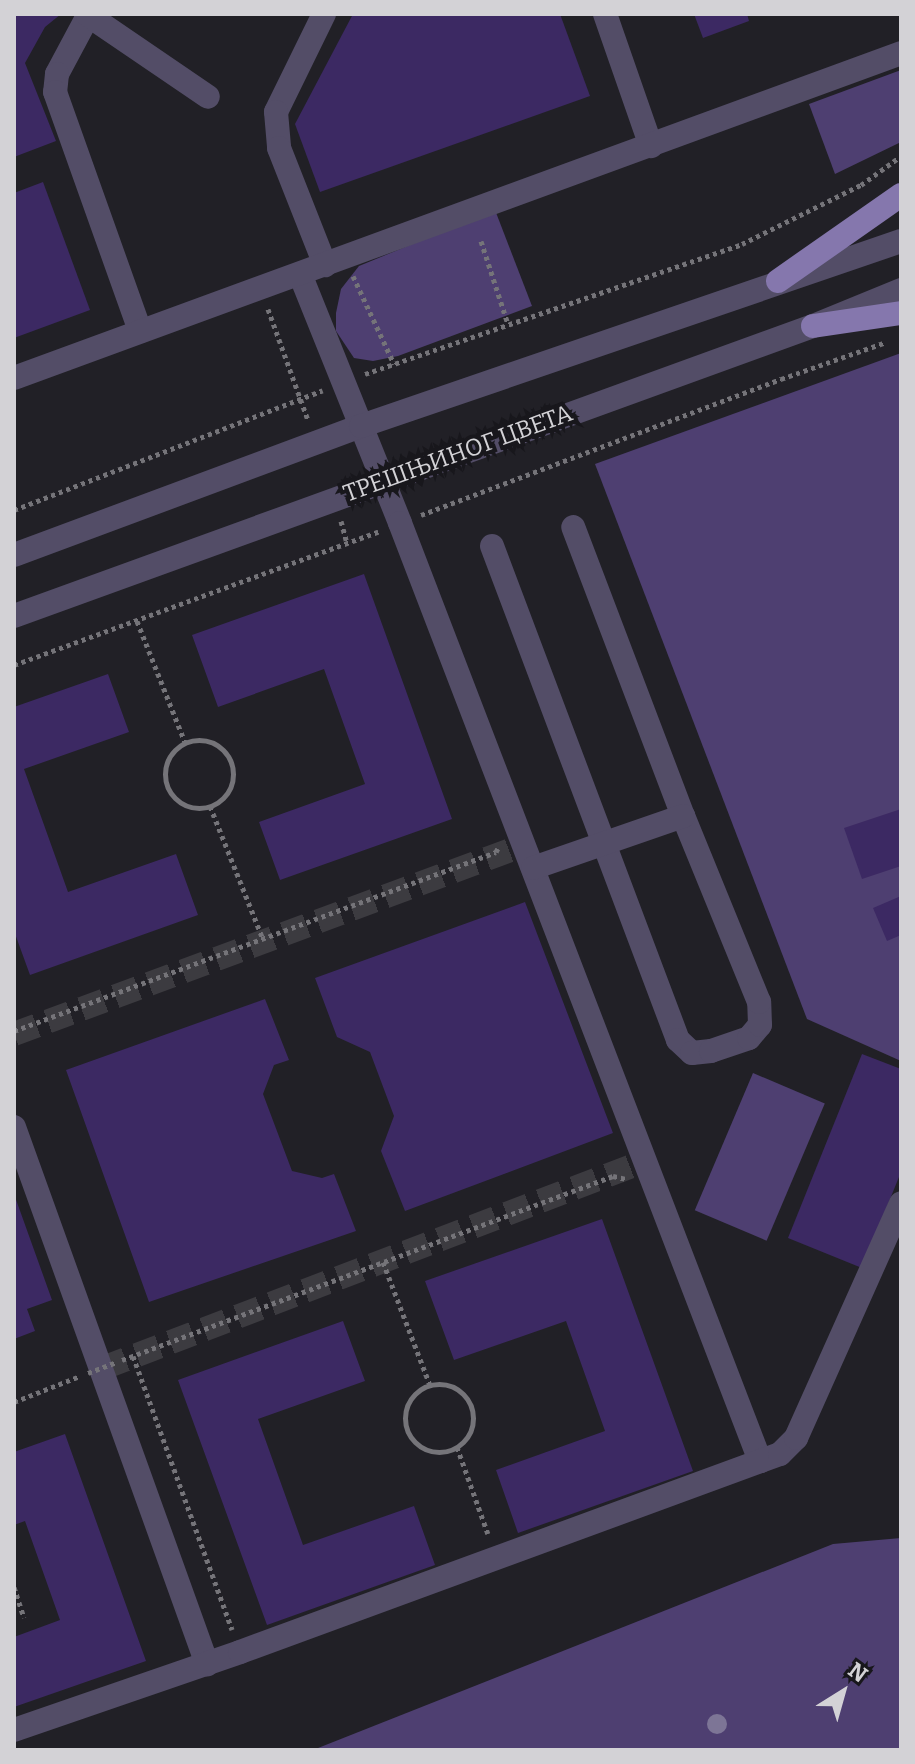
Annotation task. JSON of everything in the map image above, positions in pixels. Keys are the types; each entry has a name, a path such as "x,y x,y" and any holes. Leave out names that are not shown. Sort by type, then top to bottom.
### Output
{"main road":[{"path":"778,281 901,195"},
{"path":"813,326 901,313"}],"street":[{"path":"140,331 55,92 57,74 88,14 208,97"},
{"path":"324,14 276,112 279,148 335,261"},
{"path":"605,14 651,146"},
{"path":"14,378 901,53"},
{"path":"14,555 361,426 901,241"},
{"path":"300,274 384,481 760,1461"},
{"name":"ТРЕШЊИНОГ ЦВЕТА","path":"14,616 813,326 901,290"},
{"path":"492,546 678,1040 692,1053 724,1047 749,1038 760,1025 759,1002 683,816 573,527"},
{"path":"533,868 683,816"},
{"path":"14,1127 207,1664"},
{"path":"14,1730 207,1664 780,1454 796,1438 901,1203"}],"path":[{"path":"14,510 342,382 742,244 861,185 901,156"},
{"path":"481,241 508,324"},
{"path":"335,261 394,364"},
{"path":"261,289 302,398 314,444"},
{"path":"14,665 888,342"},
{"path":"137,621 185,743"},
{"path":"210,741 232,764 231,786 226,795 210,806 197,809 186,806 168,790 165,767 169,756 185,743 210,741"},
{"path":"210,806 263,939"},
{"path":"14,1030 496,852 502,841"},
{"path":"14,1402 613,1176 626,1179 634,1190"},
{"path":"383,1262 430,1385"},
{"path":"133,1356 240,1652"},
{"path":"430,1385 449,1385 471,1404 471,1433 457,1447 448,1452 426,1450 417,1445 405,1427 407,1406 412,1396 430,1385"},
{"path":"457,1447 479,1509"},
{"path":"14,1587 24,1617"}],"shaded area":[{"path":"901,70 901,142 835,174 809,104"},
{"path":"495,210 532,306 398,356 373,361 354,358 336,331 336,313 341,289 359,266"},
{"path":"901,353 901,1061 807,1019 595,464"},
{"path":"753,1073 825,1103 767,1241 695,1210"},
{"path":"901,1538 901,1750 313,1750 833,1544"}],"building":[{"path":"14,14 61,14 45,27 25,63 56,141 14,157"},
{"path":"353,14 560,14 590,96 320,192 295,124"},
{"path":"694,14 747,14 749,21 703,38"},
{"path":"43,182 90,310 14,338 14,193"},
{"path":"364,574 452,819 280,880 259,822 365,784 324,669 218,707 192,635"},
{"path":"108,674 129,732 24,769 68,892 176,854 198,915 30,975 14,931 14,707"},
{"path":"901,809 901,866 862,879 844,828"},
{"path":"901,896 901,935 887,941 873,908"},
{"path":"525,902 613,1133 405,1211 381,1151 394,1116 370,1052 337,1037 315,978"},
{"path":"265,999 289,1060 274,1065 263,1094 292,1171 322,1178 334,1174 356,1231 149,1302 66,1070"},
{"path":"862,1054 901,1069 901,1172 862,1268 788,1238"},
{"path":"14,1194 52,1300 27,1309 35,1331 14,1339"},
{"path":"602,1219 693,1471 518,1533 496,1470 605,1431 566,1321 454,1360 425,1281"},
{"path":"343,1321 365,1381 258,1419 303,1545 414,1506 435,1565 267,1625 178,1380"},
{"path":"65,1434 146,1661 14,1707 14,1637 60,1620 25,1521 14,1525 14,1452"}],"tunnel":[{"path":"14,1034 524,845"},
{"path":"103,1368 645,1161"}]}
